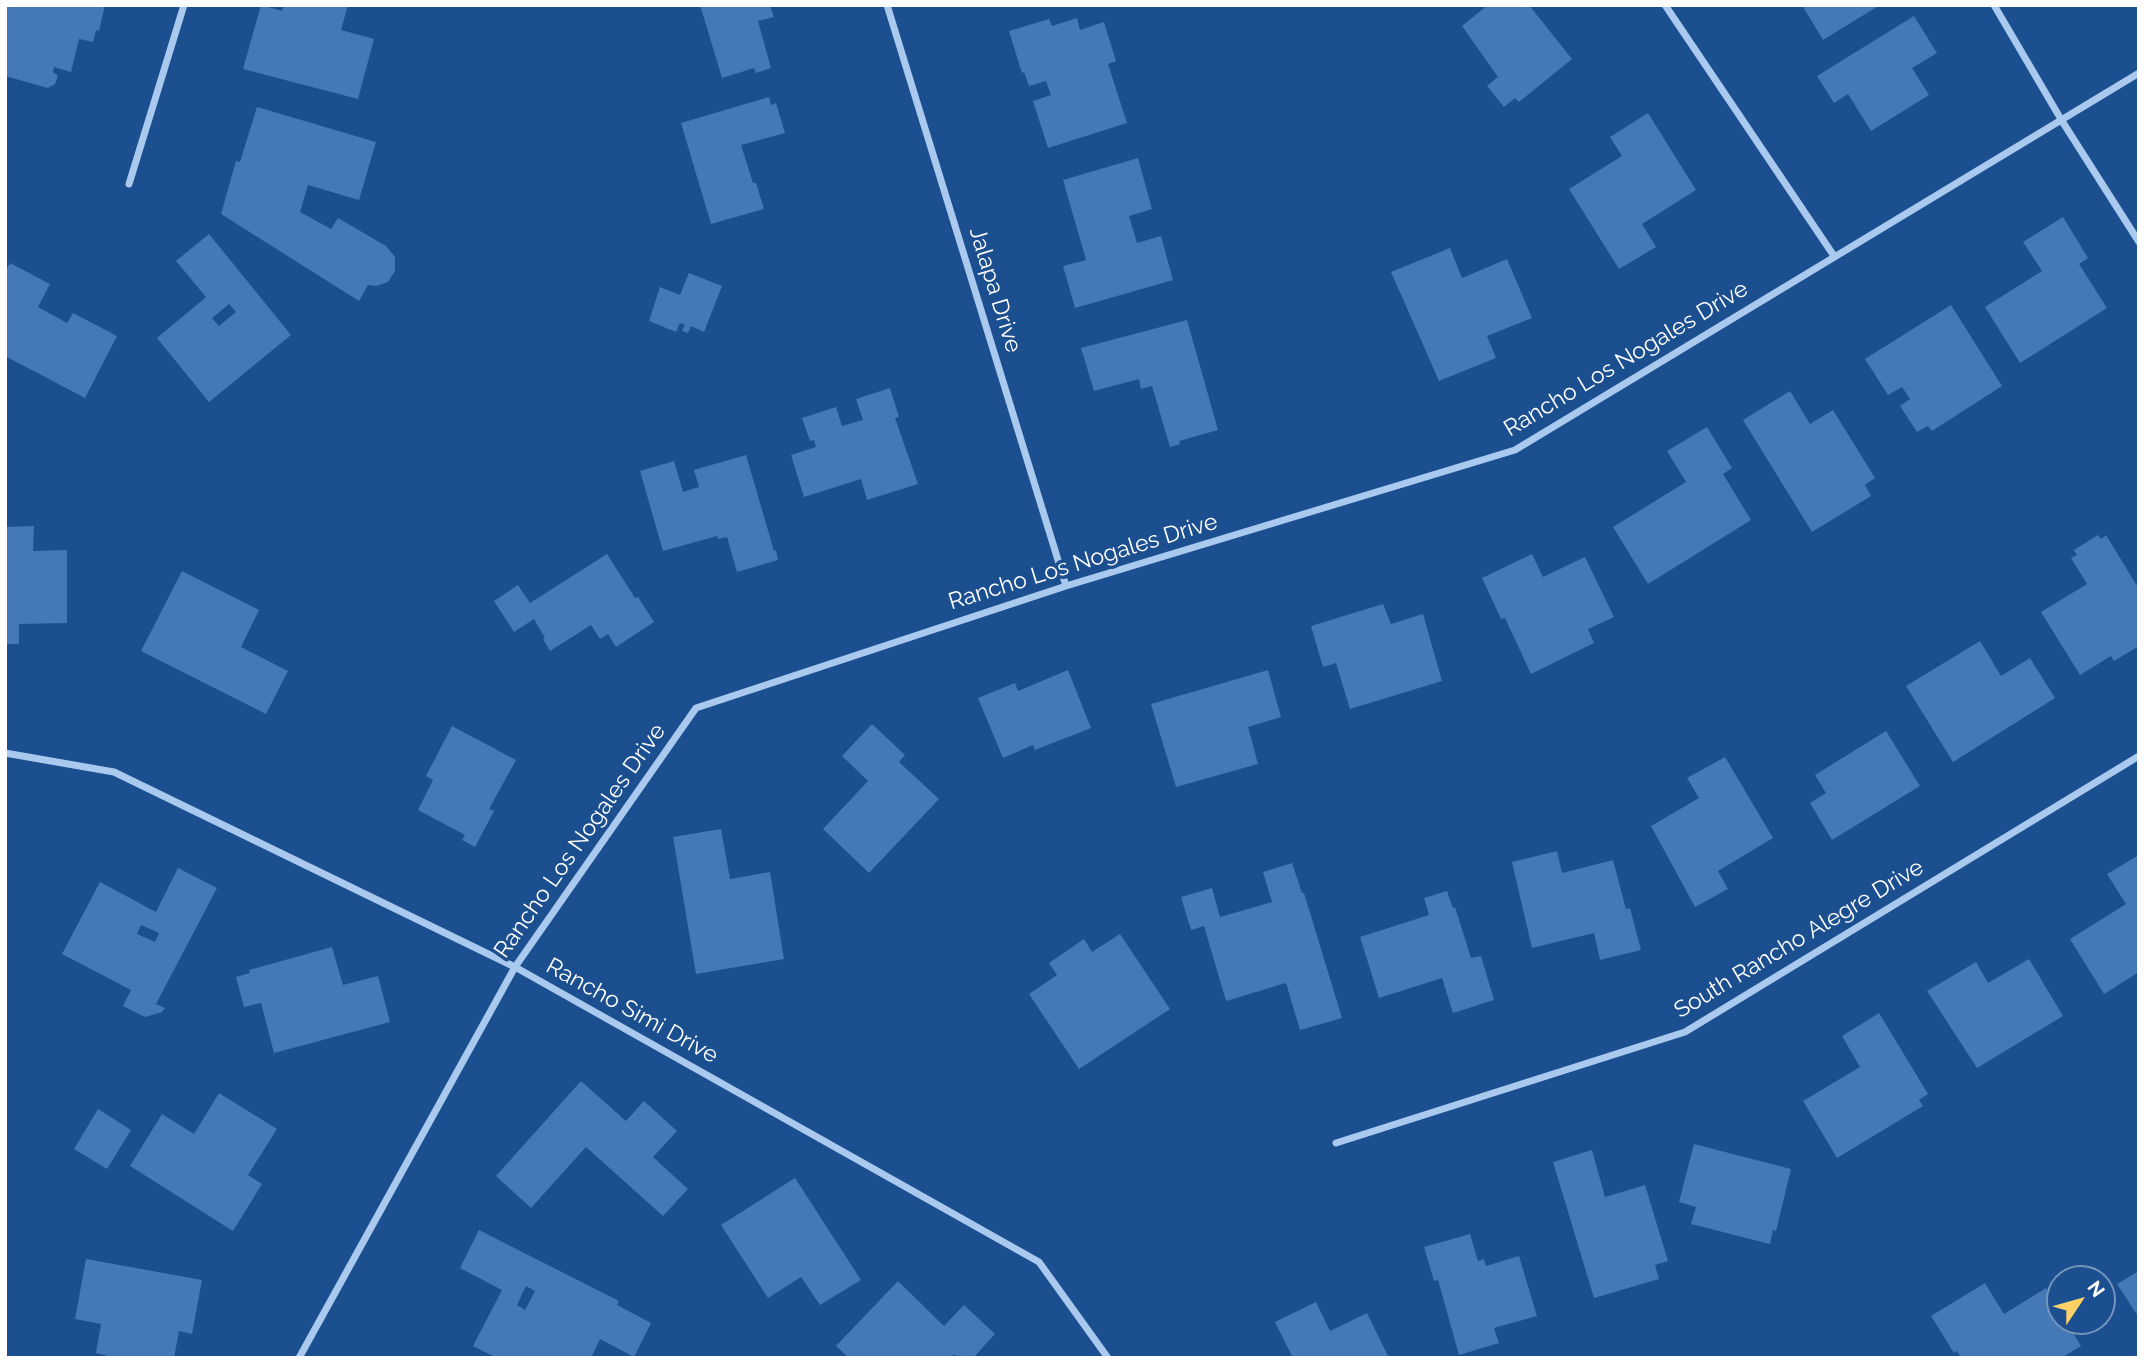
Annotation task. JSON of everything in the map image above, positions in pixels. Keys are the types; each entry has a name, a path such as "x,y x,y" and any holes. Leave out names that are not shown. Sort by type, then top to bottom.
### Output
{"street":[{"path":"129,184 184,5"},
{"name":"Jalapa Drive","path":"887,5 1066,586"},
{"path":"1665,5 1834,256"},
{"path":"1994,5 2062,121 2139,242"},
{"name":"Rancho Los Nogales Drive","path":"299,1358 515,967 696,708 1066,586 1515,450 2139,73"},
{"name":"Rancho Simi Drive","path":"5,753 114,772 515,967 1039,1262 1108,1358"},
{"name":"South Rancho Alegre Drive","path":"1336,1143 1685,1032 2139,756"}],"building":[{"path":"5,5 105,5 99,31 96,30 93,42 79,39 71,72 54,67 53,72 58,76 55,84 48,88 5,76"},
{"path":"261,5 282,11 284,5 348,5 341,30 374,39 358,99 243,69"},
{"path":"700,5 770,5 774,17 758,21 771,68 756,73 754,68 722,78"},
{"path":"1488,5 1529,5 1572,59 1519,102 1515,98 1504,107 1487,86 1498,77 1462,26"},
{"path":"1802,5 1880,5 1823,40"},
{"path":"1914,16 1937,53 1912,68 1929,95 1871,131 1848,94 1834,103 1817,76"},
{"path":"1077,18 1080,30 1104,22 1116,61 1108,64 1127,123 1048,148 1033,101 1051,95 1046,81 1029,86 1024,72 1022,73 1009,31 1049,19 1052,26"},
{"path":"769,97 771,105 776,103 785,133 741,145 764,209 711,224 681,123"},
{"path":"257,107 376,142 359,200 308,185 300,212 331,229 338,218 386,246 395,257 395,271 388,282 376,286 368,285 359,301 221,214 236,161 240,162"},
{"path":"1648,113 1696,190 1642,224 1656,247 1619,269 1569,189 1622,156 1610,137"},
{"path":"1138,158 1152,209 1129,216 1137,243 1161,236 1173,280 1075,308 1063,266 1086,260 1063,180"},
{"path":"2063,217 2088,258 2079,264 2107,308 2020,363 1985,307 2042,271 2023,242"},
{"path":"209,234 291,335 209,402 157,338 206,297 176,261","holes":["229,304 236,312 219,326 212,318"]},
{"path":"1450,248 1462,278 1507,259 1532,318 1487,336 1496,358 1439,381 1391,272"},
{"path":"10,263 50,284 38,307 67,323 73,313 117,336 85,398 5,356 5,272"},
{"path":"689,273 722,286 704,332 691,326 688,333 682,331 685,325 680,323 676,332 649,321 660,287 680,295"},
{"path":"1951,305 2002,386 1932,431 1928,426 1917,432 1900,406 1910,399 1902,387 1888,395 1865,359"},
{"path":"1187,320 1218,430 1179,441 1180,444 1170,447 1152,386 1141,389 1139,379 1094,391 1081,348"},
{"path":"890,388 899,417 895,418 918,484 867,500 861,479 804,497 791,455 816,447 814,440 810,441 802,418 836,407 842,426 863,420 856,399"},
{"path":"1790,391 1810,424 1833,410 1875,478 1865,485 1871,496 1812,532 1743,420"},
{"path":"1707,427 1732,468 1723,474 1751,520 1648,584 1613,527 1686,482 1667,451"},
{"path":"746,455 778,560 737,572 727,537 718,539 717,536 663,551 640,471 674,461 683,492 699,487 694,470"},
{"path":"34,526 33,551 67,550 67,623 19,624 19,644 5,644 5,527"},
{"path":"2098,535 2101,539 2106,535 2139,589 2139,646 2114,661 2111,656 2080,675 2041,612 2087,584 2071,558 2077,555 2074,550"},
{"path":"607,554 654,622 616,647 608,634 600,639 591,625 550,651 534,619 514,632 494,601 518,585 530,603"},
{"path":"1532,554 1543,577 1585,557 1614,617 1588,629 1594,643 1531,674 1505,618 1501,619 1482,578"},
{"path":"182,571 259,610 241,647 288,671 266,714 141,651"},
{"path":"1383,604 1391,624 1423,614 1442,681 1350,709 1336,663 1323,667 1311,626"},
{"path":"1980,641 2001,676 2030,658 2055,698 1953,762 1906,686"},
{"path":"1068,670 1091,728 1035,750 1033,745 1003,758 978,698 1015,683 1018,691"},
{"path":"1268,670 1281,717 1248,727 1258,764 1176,787 1151,704"},
{"path":"872,724 905,755 899,762 939,799 869,873 823,829 868,781 842,756"},
{"path":"452,726 516,760 489,809 494,811 475,847 462,840 465,835 418,810 433,780 426,776"},
{"path":"1886,731 1920,786 1832,840 1810,803 1826,793 1815,775"},
{"path":"1725,757 1773,838 1718,871 1728,889 1695,907 1651,826 1699,798 1687,778"},
{"path":"721,829 730,879 770,872 784,959 696,974 673,837"},
{"path":"1557,851 1562,873 1613,860 1626,909 1630,908 1641,950 1600,960 1594,933 1532,948 1512,862"},
{"path":"2139,855 2139,972 2104,994 2070,939 2126,904 2107,874"},
{"path":"1292,863 1304,893 1342,1018 1300,1030 1286,983 1226,1001 1204,926 1191,930 1181,897 1212,888 1220,917 1272,902 1263,872"},
{"path":"178,868 217,888 156,1004 165,1008 162,1012 145,1017 123,1006 131,990 62,954 100,882 156,912","holes":["141,925 159,933 155,942 137,934"]},
{"path":"1447,891 1453,908 1455,907 1471,958 1481,956 1494,1000 1453,1013 1442,978 1379,998 1360,937 1429,915 1424,898"},
{"path":"1120,934 1170,1009 1079,1069 1029,994 1057,975 1049,963 1084,939 1092,952"},
{"path":"332,947 343,985 378,976 390,1022 274,1053 261,1003 244,1007 236,977 250,973 249,970"},
{"path":"2029,959 2063,1016 1977,1068 1927,991 1976,962 1988,983"},
{"path":"1879,1013 1928,1094 1919,1100 1923,1106 1837,1158 1803,1101 1860,1067 1842,1036"},
{"path":"581,1081 626,1121 644,1101 677,1131 653,1157 688,1189 663,1216 586,1147 531,1208 496,1176"},
{"path":"219,1093 277,1129 248,1175 262,1184 233,1231 130,1166 162,1114 194,1134"},
{"path":"98,1109 131,1130 107,1169 74,1149"},
{"path":"1694,1144 1791,1169 1776,1231 1773,1230 1770,1244 1691,1224 1696,1207 1679,1202"},
{"path":"1592,1150 1605,1197 1645,1185 1668,1261 1655,1265 1659,1279 1594,1298 1553,1162"},
{"path":"795,1178 861,1280 820,1305 801,1277 768,1298 721,1225"},
{"path":"479,1230 619,1301 617,1305 651,1323 634,1357 600,1339 591,1358 497,1358 473,1346 502,1290 460,1268","holes":["526,1286 535,1291 525,1310 517,1305"]},
{"path":"1470,1234 1478,1261 1484,1259 1486,1266 1519,1256 1537,1316 1494,1328 1499,1343 1459,1355 1438,1280 1434,1281 1424,1247"},
{"path":"86,1259 202,1280 192,1334 179,1331 174,1358 105,1358 106,1355 96,1353 101,1324 75,1319"},
{"path":"2139,1271 2139,1318 2117,1284"},
{"path":"898,1281 944,1326 964,1305 995,1334 973,1358 958,1358 954,1354 951,1358 849,1358 836,1346"},
{"path":"1985,1283 2004,1314 2046,1288 2046,1335 2074,1335 2081,1346 2061,1358 1961,1358 1957,1351 1954,1353 1931,1316"},
{"path":"1316,1302 1330,1331 1367,1313 1389,1358 1293,1358 1275,1322"}]}
